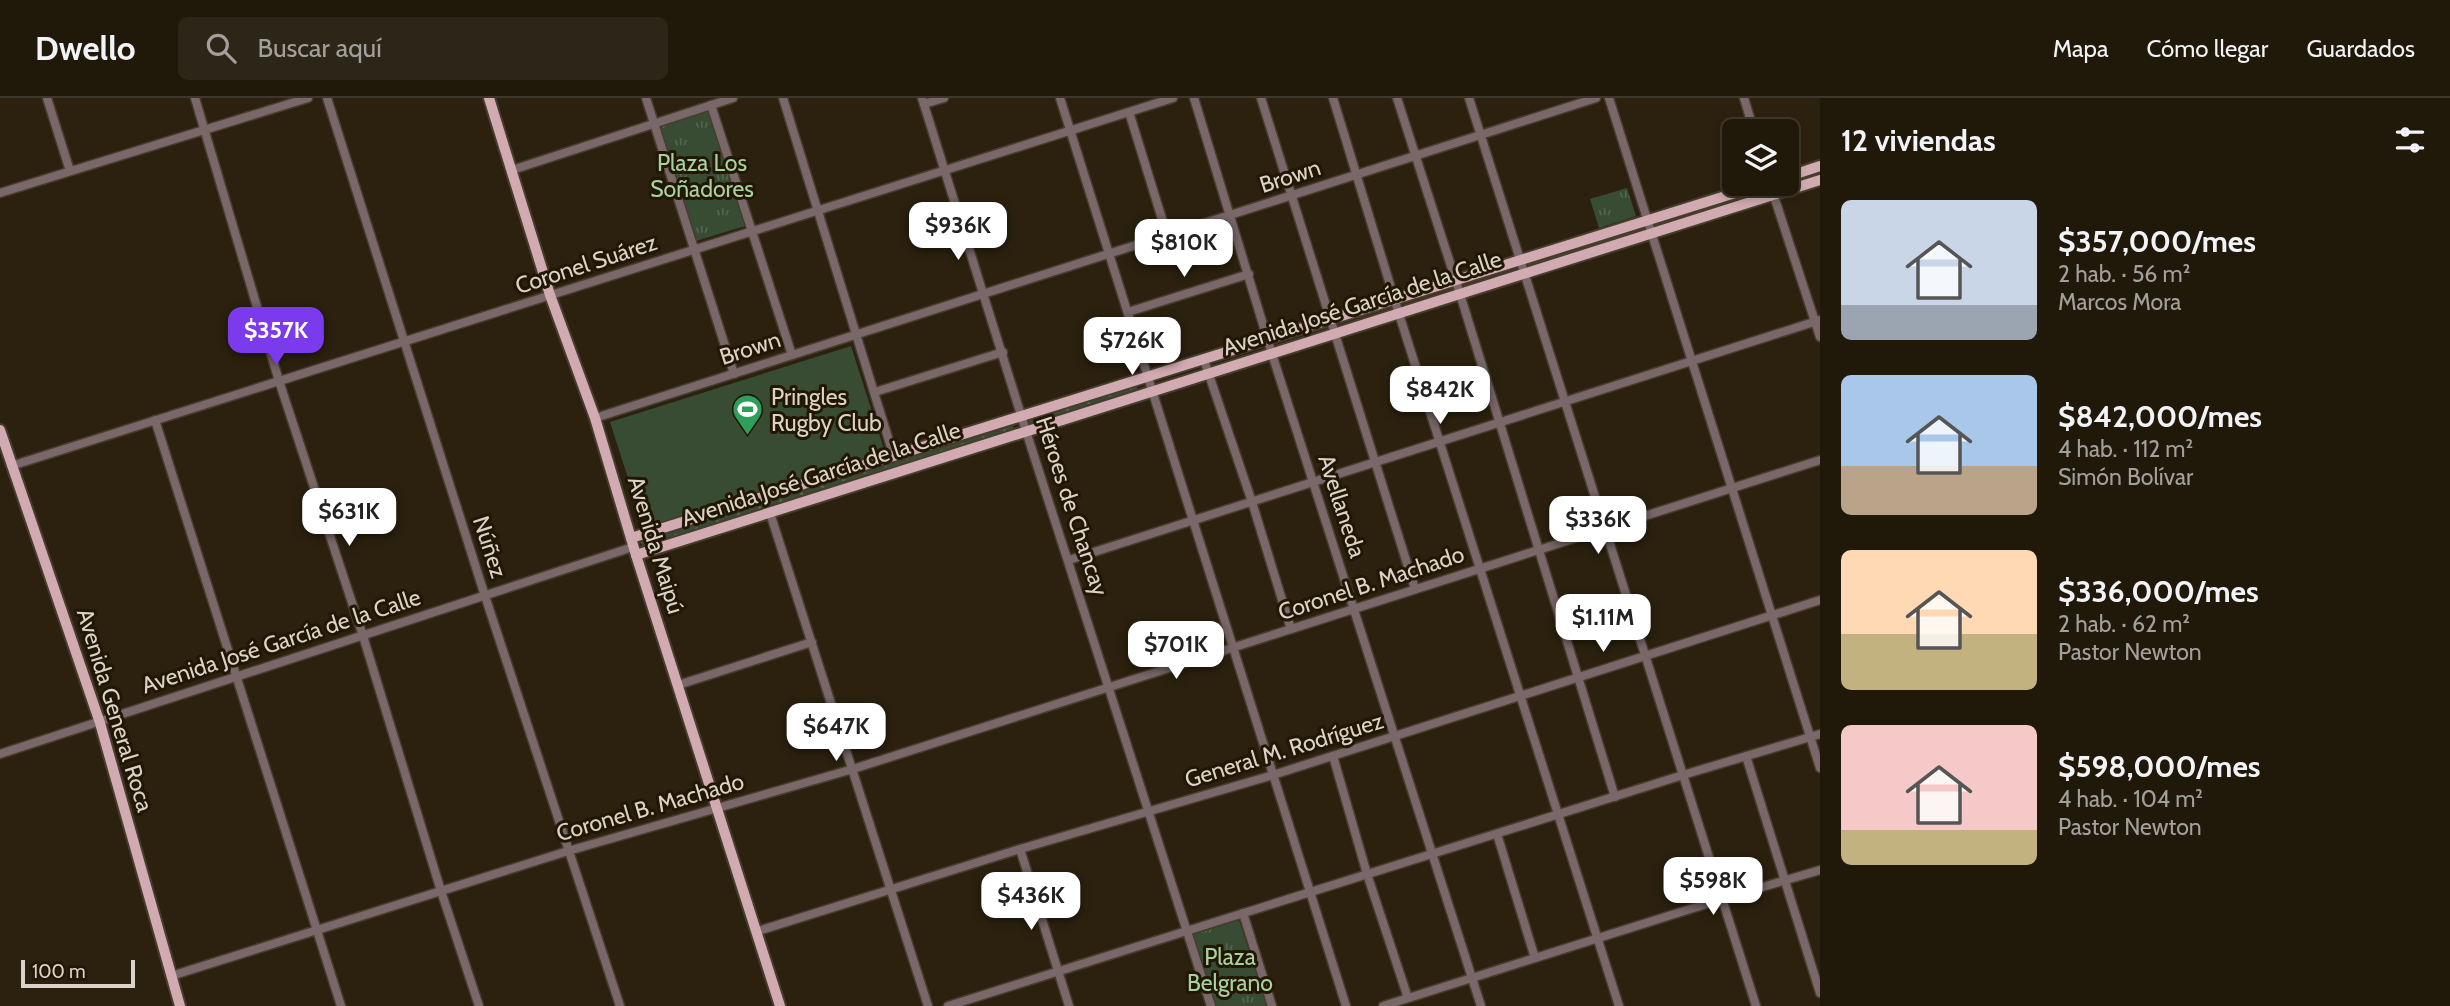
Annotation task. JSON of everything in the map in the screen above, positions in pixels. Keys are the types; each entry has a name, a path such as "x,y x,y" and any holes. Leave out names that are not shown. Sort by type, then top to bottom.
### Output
{"main road":[{"name":"Avenida Maipú","path":"489,98 550,295 595,418 633,547 780,1006"},
{"path":"1799,173 1820,166"},
{"name":"Avenida José García de la Calle","path":"1799,187 1820,180"},
{"name":"Avenida José García de la Calle","path":"633,547 894,457 1724,196"},
{"name":"Avenida José García de la Calle","path":"633,547 770,513 1773,196"},
{"name":"Avenida General Roca","path":"0,430 100,723 180,1006"}],"street":[{"path":"47,98 70,171"},
{"path":"195,98 279,381 363,636 479,1006"},
{"path":"0,193 308,98"},
{"name":"Núñez","path":"327,98 485,596 620,1006"},
{"path":"646,98 734,374"},
{"path":"512,170 733,98"},
{"path":"783,98 894,457"},
{"path":"923,101 944,98"},
{"path":"1060,98 1346,1006"},
{"name":"Coronel Suárez","path":"11,466 1173,98"},
{"name":"Avellaneda","path":"1194,98 1272,354 1481,1006"},
{"path":"1261,98 1415,589"},
{"path":"1333,98 1619,1006"},
{"path":"1397,98 1615,797"},
{"path":"1469,98 1756,1006"},
{"name":"Brown","path":"595,418 1596,98"},
{"path":"1609,98 1820,768"},
{"path":"1744,98 1750,119"},
{"name":"Héroes de Chancay","path":"923,101 1211,1006"},
{"path":"711,105 792,355"},
{"path":"1129,112 1167,235"},
{"path":"1773,196 1818,321 1820,337"},
{"path":"1128,312 1249,274"},
{"path":"1069,560 1818,321"},
{"path":"875,393 1003,352"},
{"path":"1204,360 1291,629"},
{"path":"155,420 341,1006"},
{"name":"Coronel B. Machado","path":"171,976 568,851 853,769 1820,460"},
{"path":"770,513 928,1006"},
{"name":"Avenida José García de la Calle","path":"0,754 633,547"},
{"name":"General M. Rodríguez","path":"758,931 1020,849 1273,775 1820,600"},
{"path":"678,685 812,642"},
{"path":"948,1006 1820,734"},
{"path":"1333,755 1367,874 1408,998"},
{"path":"1746,756 1820,993"},
{"path":"1497,834 1535,958"},
{"path":"1020,849 1069,1006"},
{"path":"1383,1006 1820,870"},
{"path":"1243,913 1272,1006"}],"green space":[{"name":"Plaza Los Soñadores","path":"708,111 745,226 696,241 659,126"},
{"path":"1627,188 1636,216 1599,228 1590,199"},
{"path":"1736,196 1761,196 1653,229 1651,222"},
{"path":"1637,227 1639,234 1528,268 1526,261"},
{"name":"Pringles Rugby Club","path":"851,346 885,452 644,528 610,422"},
{"path":"1136,384 1138,391 1030,426 1028,419"},
{"path":"1012,424 1015,431 643,547 640,541"},
{"name":"Plaza Belgrano","path":"1239,920 1267,1006 1215,1006 1192,935"}],"place":[{"name":"Pringles Rugby Club","path":"748,437"}]}
